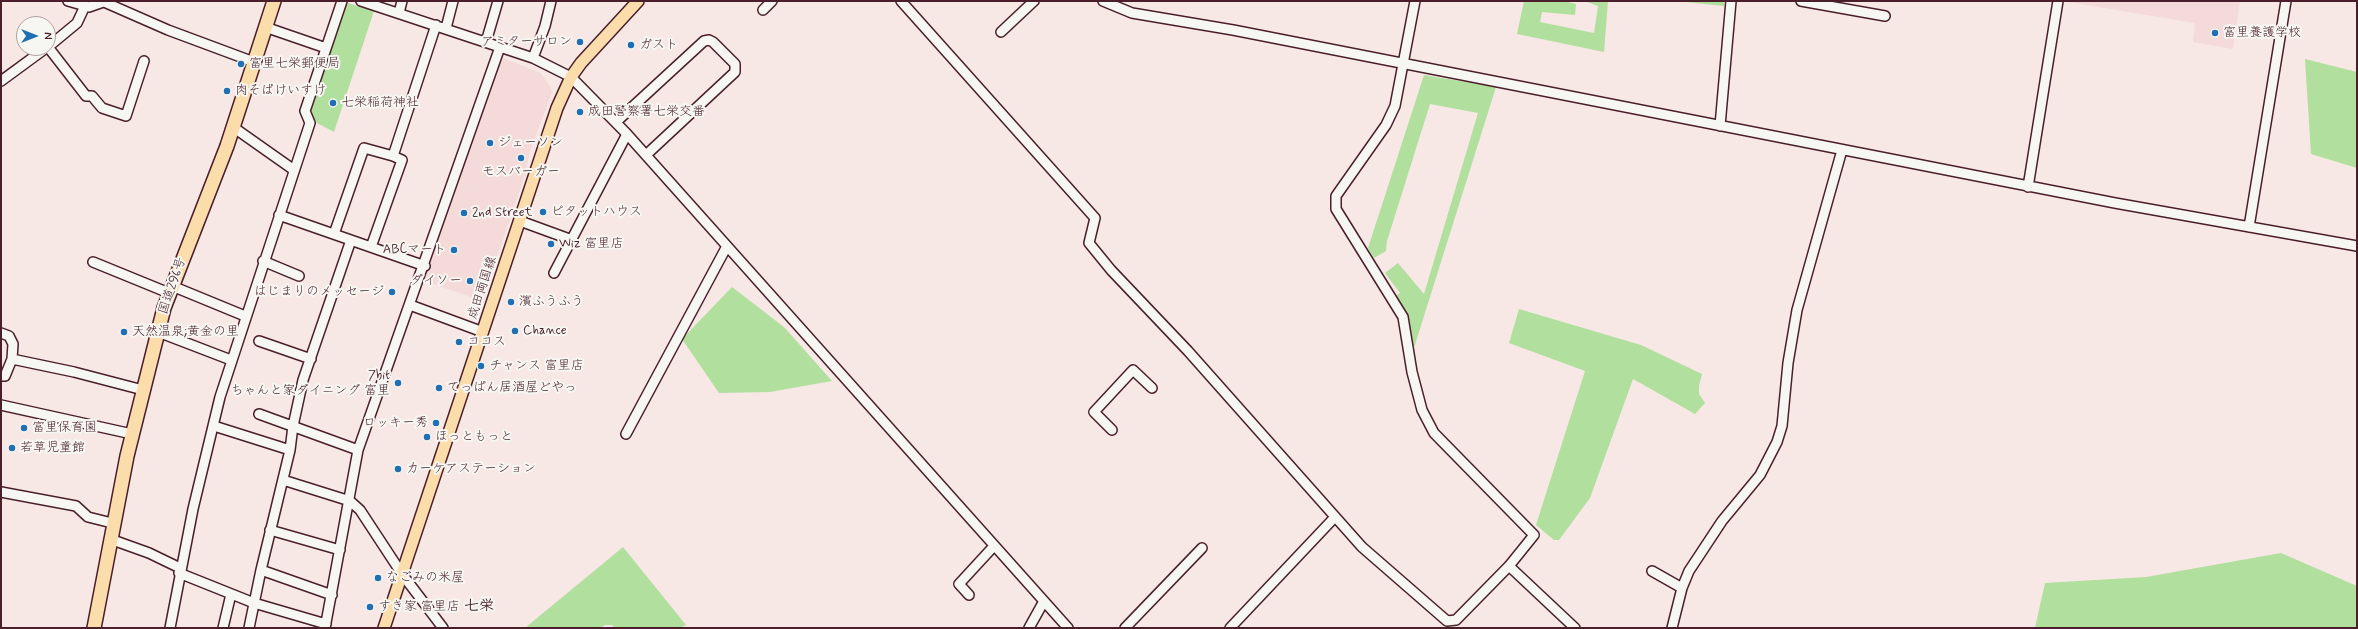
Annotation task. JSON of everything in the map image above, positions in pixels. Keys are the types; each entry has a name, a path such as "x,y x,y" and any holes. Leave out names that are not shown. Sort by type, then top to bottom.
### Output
{"highway":[{"name":"国道296号","path":"94,628 112,523 132,434 158,332 171,289 233,127 274,1"}],"main road":[{"name":"成田両国線","path":"384,628 557,108 571,77 638,1"}],"street":[{"path":"68,1 85,6 95,6 105,1 168,30 254,62"},
{"path":"170,628 180,571 220,397 263,261 310,123 305,111 342,1"},
{"path":"361,1 533,58 571,77 616,122 646,155 1068,628"},
{"path":"398,13 402,1"},
{"path":"446,28 453,1"},
{"path":"486,42 498,1"},
{"path":"533,58 545,26 551,1"},
{"path":"763,10 772,1"},
{"path":"901,1 1095,218 1089,243 1111,270 1188,351 1362,547 1447,621 1456,620 1509,566 1534,535 1434,433 1422,410 1412,372 1402,317 1336,209 1336,196 1386,125 1395,106 1415,1"},
{"path":"1001,32 1034,1"},
{"path":"1103,1 1132,13 1233,30 2028,187 2357,246"},
{"path":"1720,126 1731,1"},
{"path":"1801,1 1885,16"},
{"path":"2028,187 2058,1"},
{"path":"2249,227 2286,1"},
{"path":"56,40 77,23 85,6"},
{"path":"393,156 436,26"},
{"path":"265,27 326,48"},
{"path":"616,122 704,41 709,40 713,42 735,64 735,72 646,155"},
{"path":"110,539 149,553 180,571 254,603 326,626 350,501 358,450 425,266 500,47"},
{"path":"1,81 35,56"},
{"path":"54,56 86,96 92,96 102,108 126,116 144,61"},
{"path":"233,127 294,170"},
{"path":"554,273 627,134"},
{"path":"334,234 364,148 393,156 402,160 371,247"},
{"path":"1672,628 1682,588 1702,549 1760,475 1777,442 1782,426 1789,355 1796,310 1842,150"},
{"path":"279,215 425,266"},
{"path":"520,221 572,240"},
{"path":"249,628 270,530 290,450 293,426 303,380 351,240"},
{"path":"626,434 727,246"},
{"path":"263,261 299,276"},
{"path":"93,262 245,316"},
{"path":"410,305 483,332"},
{"path":"158,332 231,360"},
{"path":"1,333 9,336 13,344 12,360 5,376 1,376"},
{"path":"259,341 311,359"},
{"path":"12,360 143,390"},
{"path":"1112,430 1094,412 1133,370 1152,388"},
{"path":"1,405 132,434"},
{"path":"259,414 358,450"},
{"path":"214,426 290,450"},
{"path":"283,480 350,501 360,510 402,574 443,628"},
{"path":"1,492 76,506 88,517 112,523"},
{"path":"1230,628 1335,517"},
{"path":"270,530 340,550"},
{"path":"969,596 959,584 994,546"},
{"path":"1125,628 1202,548"},
{"path":"1509,566 1575,628"},
{"path":"261,570 332,595"},
{"path":"1652,571 1682,588"},
{"path":"223,628 232,594"},
{"path":"1030,628 1044,601"}],"shaded area":[{"name":"富里養護学校","path":"2061,1 2240,1 2233,49 2193,42 2195,23"},
{"path":"500,57 541,73 551,88 552,93 531,148 523,181 482,301 422,280"}],"green space":[{"path":"1524,1 1564,1 1576,4 1575,15 1542,12 1540,22 1594,33 1598,6 1584,1 1608,1 1604,52 1517,34"},
{"path":"1676,1 1724,1 1724,6"},
{"path":"348,3 374,11 334,132 317,123 308,111 343,8"},
{"path":"2305,59 2357,72 2357,168 2311,154"},
{"path":"1424,75 1496,87 1413,351 1395,296 1400,293 1385,273 1398,263 1424,294 1478,113 1430,104 1387,241 1386,251 1374,258 1368,248"},
{"path":"732,287 784,327 832,381 770,392 719,393 682,339"},
{"path":"1519,309 1641,345 1702,374 1699,394 1705,403 1695,414 1633,379 1590,498 1559,540 1554,540 1536,525 1585,371 1509,343"},
{"path":"623,547 686,625 680,628 615,628 612,625 605,625 600,628 525,628"},
{"path":"2281,553 2357,586 2357,628 2035,628 2045,583 2146,577"}],"place":[{"name":"富里養護学校","path":"2215,33"},
{"name":"アミターサロン","path":"580,42"},
{"name":"ガスト","path":"631,45"},
{"name":"富里七栄郵便局","path":"241,64"},
{"name":"肉そばけいすけ","path":"227,91"},
{"name":"七栄稲荷神社","path":"333,103"},
{"name":"成田警察署七栄交番","path":"580,112"},
{"name":"ジェーソン","path":"490,143"},
{"name":"モスバーガー","path":"521,158"},
{"name":"ピタットハウス","path":"543,212"},
{"name":"2nd Street","path":"464,213"},
{"name":"Wiz 富里店","path":"551,244"},
{"name":"ABCマート","path":"454,250"},
{"name":"ダイソー","path":"470,281"},
{"name":"はじまりのメッセージ","path":"392,292"},
{"name":"濱ふうふう","path":"511,302"},
{"name":"Chance","path":"515,331"},
{"name":"天然温泉;黄金の里","path":"124,332"},
{"name":"ココス","path":"459,342"},
{"name":"チャンス 富里店","path":"481,366"},
{"name":"7bit ちゃんと家ダイニング 富里","path":"398,383"},
{"name":"てっぱん居酒屋どやっ","path":"439,388"},
{"name":"ロッキー秀","path":"436,423"},
{"name":"富里保育園","path":"24,428"},
{"name":"ほっともっと","path":"427,437"},
{"name":"若草児童館","path":"12,448"},
{"name":"カーケアステーション","path":"398,469"},
{"name":"なごみの米屋","path":"378,578"},
{"name":"すき家 富里店","path":"370,607"}],"district":[{"name":"七栄","path":"479,607"}]}
